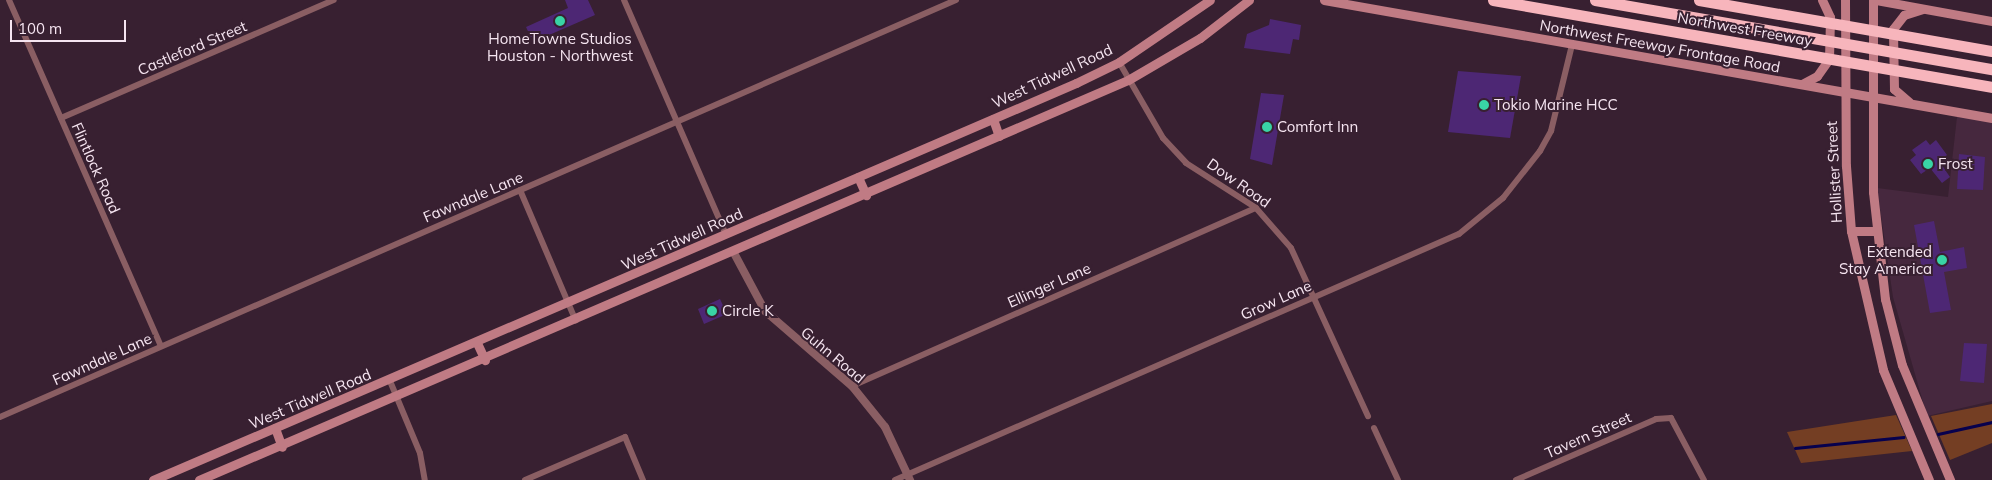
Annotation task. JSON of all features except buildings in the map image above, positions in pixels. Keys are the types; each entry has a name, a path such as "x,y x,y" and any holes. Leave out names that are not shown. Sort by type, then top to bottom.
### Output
{"highway":[{"name":"Northwest Freeway","path":"1493,0 1992,87"},
{"path":"1595,0 1992,69"},
{"name":"Northwest Freeway","path":"1699,0 1992,51"}],"main road":[{"path":"1193,14 1194,0"},
{"name":"West Tidwell Road","path":"153,480 164,478 275,428 390,381 1119,62 1193,14 1210,0"},
{"path":"199,480 282,447 734,253 1128,80 1200,38 1249,0"},
{"name":"Northwest Freeway Frontage Road","path":"1327,0 1572,45 1992,118"},
{"path":"1802,84 1817,76 1829,59 1830,17 1822,0"},
{"name":"Hollister Street","path":"1845,0 1845,92 1852,231 1883,370 1929,480"},
{"path":"1950,480 1902,365 1885,299 1876,231 1870,96 1874,0 1992,21"},
{"path":"1912,104 1894,89 1893,29 1904,15 1922,9"},
{"path":"992,119 999,136"},
{"path":"858,177 866,195"},
{"path":"1852,231 1876,231"},
{"path":"477,343 485,360"},
{"path":"275,428 282,447"}],"street":[{"name":"Flintlock Road","path":"9,0 161,346"},
{"name":"Castleford Street","path":"60,118 334,0"},
{"path":"624,0 726,235"},
{"name":"Fawndale Lane","path":"0,417 678,123 956,0"},
{"name":"Grow Lane","path":"895,480 909,478 1315,296 1459,234 1503,198 1551,132 1572,45"},
{"name":"Dow Road","path":"1119,62 1163,138 1186,163 1256,208 1291,248 1315,296 1368,416"},
{"path":"520,190 576,321"},
{"name":"Ellinger Lane","path":"852,386 1256,208"},
{"name":"Guhn Road","path":"734,253 765,311 780,328 852,386 885,427 909,478"},
{"path":"390,381 425,480"},
{"name":"Tavern Street","path":"1516,480 1656,418 1671,418 1704,480"},
{"path":"1374,428 1398,480"},
{"path":"524,480 625,437 643,480"}],"shaded area":[{"path":"1957,117 1992,120 1992,401 1927,416 1893,297 1877,188 1948,197"},
{"path":"1992,404 1992,443 1950,460 1931,416"},
{"path":"1896,415 1912,451 1801,463 1787,432"}],"waterway":[{"path":"1938,434 1992,422"},
{"path":"1795,448 1903,437"}],"place":[{"name":"HomeTowne Studios Houston - Northwest","path":"560,21"},
{"name":"Tokio Marine HCC","path":"1484,105"},
{"name":"Comfort Inn","path":"1267,127"},
{"name":"Frost","path":"1928,164"},
{"name":"Extended Stay America","path":"1942,260"},
{"name":"Circle K","path":"712,311"}]}
